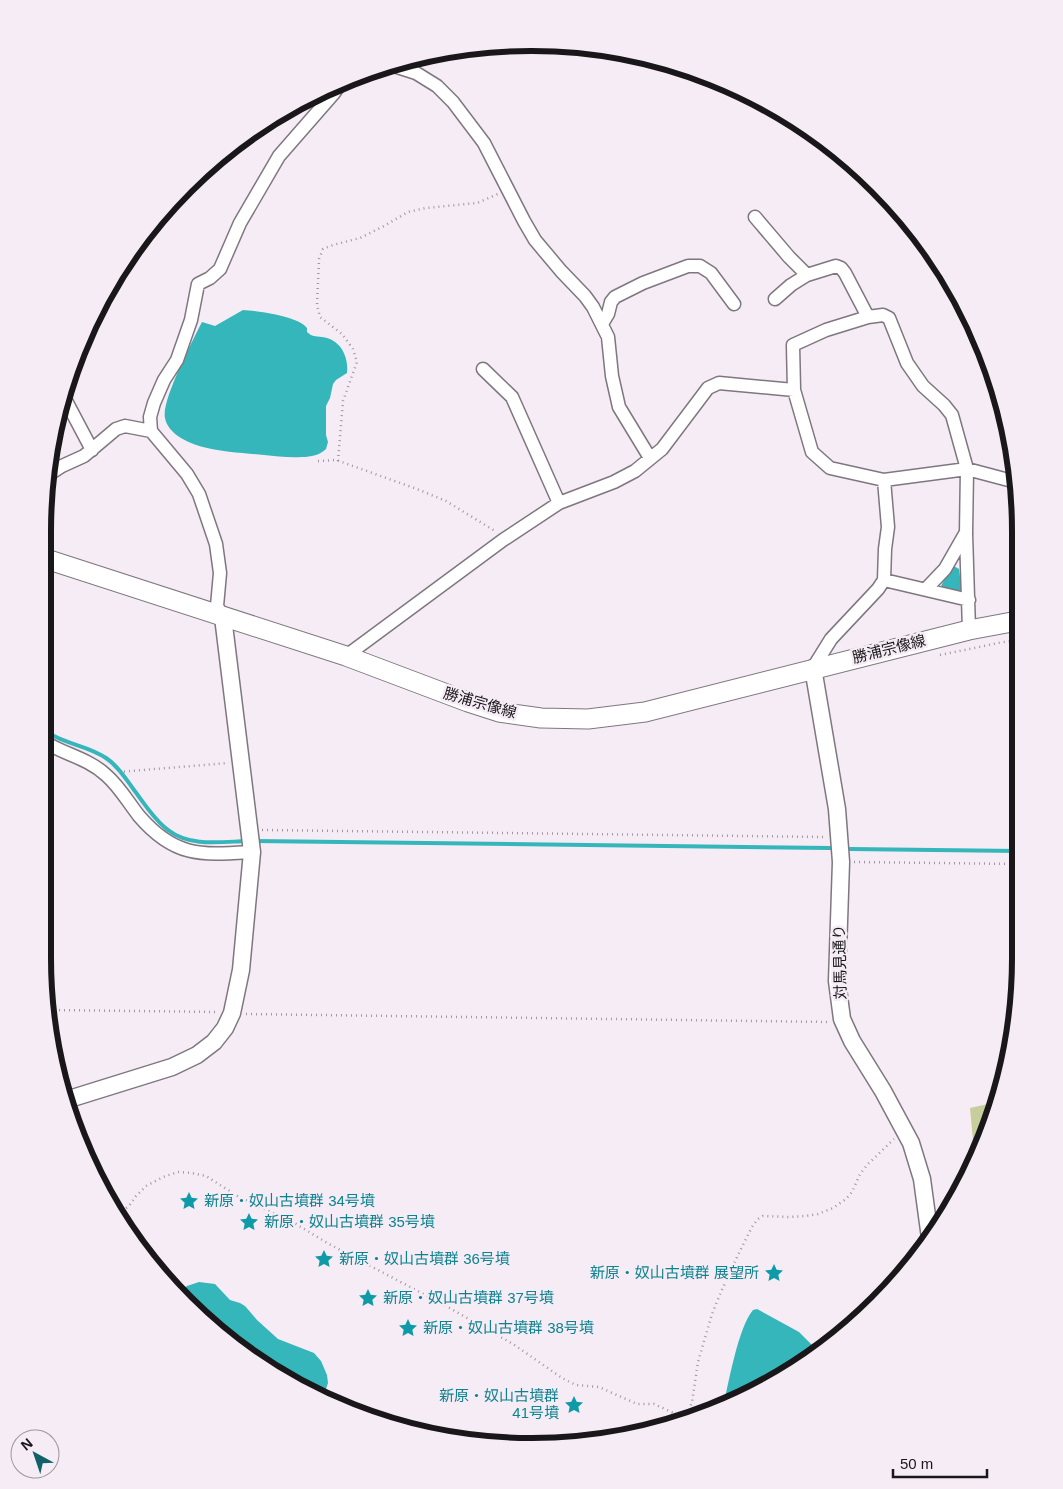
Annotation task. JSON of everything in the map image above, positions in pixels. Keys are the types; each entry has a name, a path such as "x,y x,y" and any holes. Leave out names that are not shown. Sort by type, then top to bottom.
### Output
{"main road":[{"name":"勝浦宗像線","path":"51,561 346,656 499,712 541,718 588,720 645,712 813,668 969,630 1012,622"}],"street":[{"path":"404,69 416,73 437,86 453,102 484,143 535,240 585,296 608,337 612,376 620,407 650,458"},
{"path":"73,1098 172,1067 198,1055 220,1035 232,1013 241,970 251,841 223,617 217,606 220,573 216,544 199,494 187,474 151,431 150,418 164,380 177,360 191,320 198,284 210,278 220,269 240,223 279,156 332,95"},
{"path":"755,217 788,257 807,275"},
{"path":"602,324 615,297 643,283 688,266 700,266 710,274 734,304"},
{"path":"775,299 791,285 807,275 836,266 845,273 868,317"},
{"path":"969,630 966,534 967,469 952,415 923,386 907,363 889,318 883,315 868,317 826,330 793,345 794,390 812,452 830,468 884,480 967,469 1009,481"},
{"path":"483,370 512,397 559,503"},
{"path":"346,656 502,540 559,503 614,482 635,471 662,449 708,388 719,383 794,390"},
{"path":"68,405 92,450"},
{"path":"55,471 84,456 116,429 125,426 151,431"},
{"path":"813,668 831,639 878,589 884,580 888,527 884,480"},
{"path":"926,589 945,568 966,534"},
{"path":"884,580 968,600"},
{"name":"対馬見通り","path":"813,668 837,809 840,862 837,981 842,1019 852,1041 883,1091 911,1143 922,1179 929,1228"},
{"path":"51,746 83,759 105,773 153,831 166,841 185,850 209,854 251,841"}],"path":[{"path":"338,461 343,401 357,362 353,349 342,334 320,317 317,306 319,259 323,249 360,238 408,212 426,208 478,203 507,187"},
{"path":"318,461 338,461 418,489 446,501 495,530 502,540"},
{"path":"935,656 1012,641"},
{"path":"105,773 242,762"},
{"path":"251,841 839,838"},
{"path":"840,862 1012,864"},
{"path":"54,1010 825,1022 842,1019"},
{"path":"688,1411 692,1402 698,1362 712,1314 738,1255 758,1219 763,1216 788,1218 806,1216 833,1208 846,1199 868,1164 887,1147 903,1128"},
{"path":"123,1210 146,1186 163,1177 178,1172 206,1176 239,1197 296,1224 329,1244 455,1311 513,1344 562,1378 576,1385 599,1387 637,1404 654,1404 679,1414"}],"green space":[{"path":"988,1104 973,1145 970,1108"}],"water":[{"path":"243,310 277,315 295,320 307,328 307,332 310,335 328,338 342,349 345,355 347,373 333,384 326,406 326,435 328,442 326,449 321,453 309,457 292,457 210,449 185,440 174,433 167,424 165,410 168,398 202,322 215,326"},
{"path":"952,565 959,569 962,593 940,588"},
{"path":"199,1282 215,1284 230,1300 245,1306 278,1339 314,1353 321,1361 327,1375 328,1383 325,1391 291,1373 239,1339 192,1297 184,1288"},
{"path":"757,1309 799,1332 813,1346 772,1373 726,1396 738,1342 753,1310"}],"waterway":[{"path":"51,734 94,751 110,761 122,773 163,826 177,835 186,839 206,842 246,841"},
{"path":"255,841 830,848"},
{"path":"850,849 1012,851"}],"place":[{"name":"新原・奴山古墳群 34号墳","path":"189,1201"},
{"name":"新原・奴山古墳群 35号墳","path":"249,1222"},
{"name":"新原・奴山古墳群 36号墳","path":"324,1259"},
{"name":"新原・奴山古墳群 展望所","path":"774,1273"},
{"name":"新原・奴山古墳群 37号墳","path":"368,1298"},
{"name":"新原・奴山古墳群 38号墳","path":"408,1328"},
{"name":"新原・奴山古墳群 41号墳","path":"574,1405"}]}
